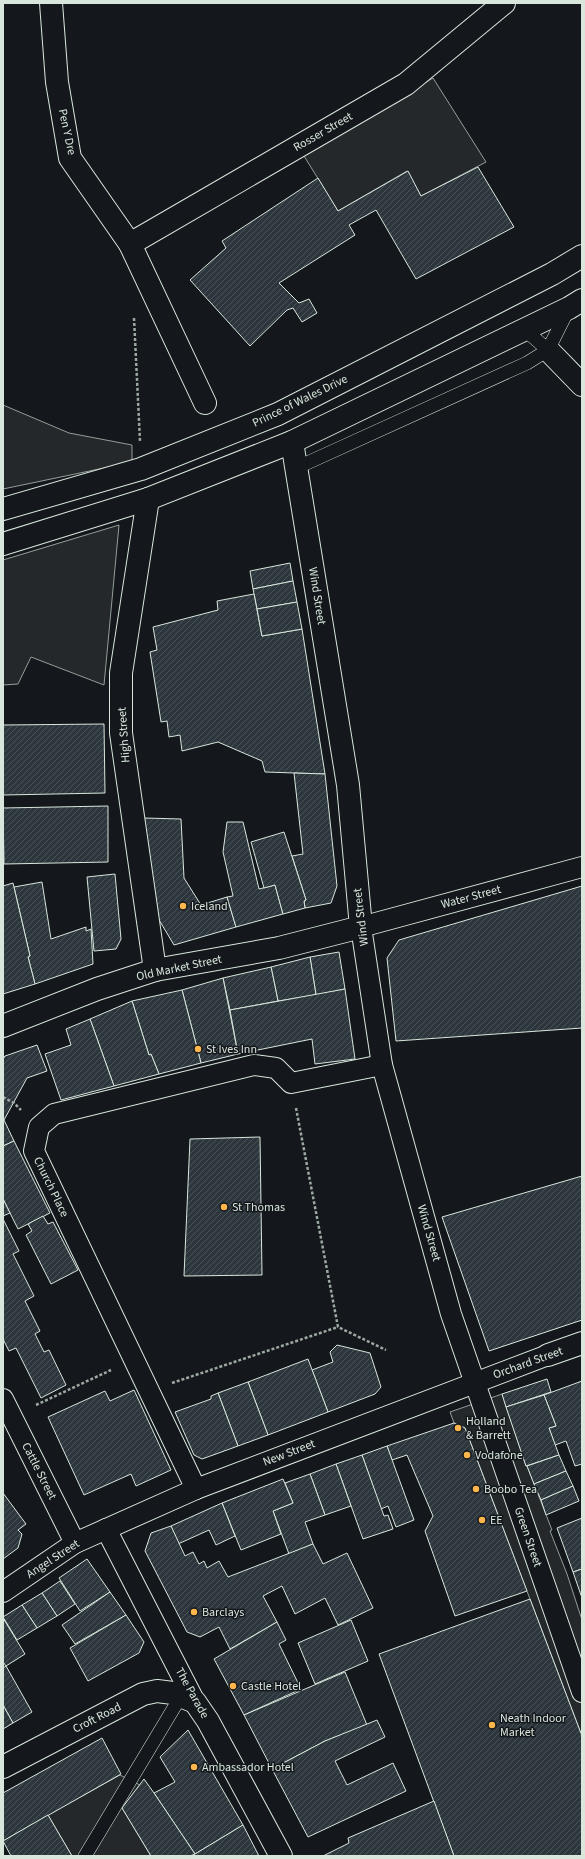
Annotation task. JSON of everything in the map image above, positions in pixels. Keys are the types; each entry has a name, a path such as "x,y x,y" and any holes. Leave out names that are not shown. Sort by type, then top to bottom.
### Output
{"street":[{"name":"Pen Y Dre","path":"50,3 57,82 70,158 130,244 205,403"},
{"name":"Rosser Street","path":"130,244 406,84 504,3"},
{"name":"Prince of Wales Drive","path":"3,509 141,469 278,414 552,274 582,256"},
{"path":"3,544 148,499 292,442 575,304"},
{"path":"548,350 582,385"},
{"name":"Wind Street","path":"292,442 348,786 361,927 382,1065 451,1314 474,1383"},
{"name":"High Street","path":"148,499 121,672 121,733 155,970"},
{"name":"Water Street","path":"361,927 582,866"},
{"name":"Old Market Street","path":"3,1026 97,989 155,970 279,948 361,927"},
{"name":"Church Place","path":"196,1489 34,1151 39,1127 54,1114 254,1065 276,1068 291,1084"},
{"path":"291,1084 382,1065"},
{"name":"Orchard Street","path":"474,1383 582,1343"},
{"name":"New Street","path":"106,1529 196,1489 474,1383"},
{"name":"Green Street","path":"474,1383 582,1692"},
{"name":"Cattle Street","path":"3,1399 75,1543"},
{"name":"Angel Street","path":"3,1592 75,1543 106,1529"},
{"name":"The Parade","path":"106,1529 188,1699 208,1721 281,1856"},
{"name":"Croft Road","path":"3,1767 144,1694 157,1691 173,1693 188,1699"}],"lane":[{"path":"296,468 527,363 548,350 575,304"},
{"path":"524,330 548,350"},
{"path":"85,1856 188,1699"}],"path":[{"path":"134,314 141,469"},
{"path":"291,1084 338,1327"},
{"path":"149,1390 338,1327 386,1350"},
{"path":"12,1417 112,1369"}],"shaded area":[{"path":"433,78 486,162 421,196 407,171 338,211 304,156"},
{"path":"3,405 69,433 132,445 132,460 128,463 3,489"},
{"path":"119,525 104,685 31,657 18,684 3,685 3,560"},
{"path":"502,1394 526,1466 552,1530 550,1531 567,1574 582,1620 582,1736 465,1428 454,1423 450,1412"},
{"path":"120,1775 140,1785 122,1808 151,1856 72,1856 48,1815"}],"building":[{"path":"478,167 514,227 416,279 376,210 349,225 355,235 279,283 299,303 309,299 317,313 302,322 293,308 287,310 250,346 190,280 226,248 222,241 318,178 338,211 408,171 421,196"},
{"path":"290,563 293,581 253,589 250,571"},
{"path":"293,581 297,602 257,609 253,589"},
{"path":"254,594 262,636 302,629 325,774 265,772 262,761 218,742 182,751 180,735 169,737 167,721 161,722 150,652 157,650 153,627 218,610 217,601"},
{"path":"297,602 302,629 262,636 257,609"},
{"path":"104,724 105,793 3,795 3,725"},
{"path":"294,773 325,774 337,886 331,903 305,908 304,901 306,900 292,856 303,854"},
{"path":"108,806 108,862 4,864 3,808"},
{"path":"144,818 181,819 184,878 201,905 227,897 236,927 174,945 149,903"},
{"path":"227,822 243,822 259,889 275,885 283,914 236,927 227,897 233,896 223,852"},
{"path":"284,832 306,900 304,901 305,908 283,914 275,885 264,888 251,842"},
{"path":"115,874 121,939 116,949 94,951 87,877"},
{"path":"42,882 51,939 86,927 86,931 91,929 93,964 35,984 14,887"},
{"path":"13,883 35,984 3,994 3,886"},
{"path":"582,886 582,1028 396,1041 387,958 399,940"},
{"path":"339,952 345,989 316,995 310,957"},
{"path":"310,957 316,995 278,1001 271,967"},
{"path":"271,967 278,1001 230,1010 223,978"},
{"path":"223,978 238,1054 201,1063 182,990"},
{"path":"345,989 355,1059 315,1064 312,1039 238,1054 230,1010"},
{"path":"182,990 201,1063 159,1074 151,1054 149,1055 132,1001"},
{"path":"132,1001 149,1055 151,1054 159,1074 114,1086 90,1019"},
{"path":"90,1019 114,1086 61,1100 45,1054 71,1045 66,1029"},
{"path":"37,1045 47,1071 27,1078 4,1120 14,1141 3,1146 3,1059 5,1056"},
{"name":"St Thomas","path":"260,1137 262,1275 184,1276 190,1139"},
{"path":"14,1141 50,1213 18,1229 3,1199 3,1146"},
{"path":"582,1176 582,1320 489,1351 442,1217"},
{"path":"3,1199 10,1213 3,1216"},
{"path":"43,1216 48,1224 53,1222 78,1270 51,1284 26,1235 32,1231 28,1224"},
{"path":"3,1219 19,1251 13,1254 34,1296 25,1301 40,1331 35,1334 44,1352 49,1350 66,1385 41,1398 16,1348 9,1351 3,1339"},
{"path":"337,1345 370,1353 381,1387 375,1394 328,1412 312,1370 333,1362 330,1352"},
{"path":"308,1359 328,1412 268,1435 248,1382"},
{"path":"547,1379 551,1392 506,1407 502,1394"},
{"path":"582,1381 582,1464 575,1466 566,1441 555,1445 549,1428 556,1426 544,1395"},
{"path":"248,1382 268,1435 238,1446 218,1393"},
{"path":"134,1390 171,1470 136,1486 131,1474 84,1495 48,1417 105,1391 110,1401"},
{"path":"218,1393 238,1446 202,1459 194,1455 175,1412 211,1399 211,1396"},
{"path":"544,1395 556,1426 549,1428 559,1455 526,1466 506,1407"},
{"path":"454,1423 465,1428 527,1591 455,1616 425,1531 433,1516 407,1455 392,1460 387,1446"},
{"path":"387,1446 414,1520 396,1527 388,1506 381,1509 362,1455"},
{"path":"362,1455 384,1516 388,1515 393,1529 363,1539 336,1464"},
{"path":"559,1455 566,1471 534,1484 527,1466"},
{"path":"336,1464 351,1506 325,1515 310,1474"},
{"path":"566,1471 573,1486 541,1500 534,1484"},
{"path":"310,1474 325,1515 305,1522 313,1544 289,1554 273,1511 293,1503 285,1483"},
{"path":"283,1479 293,1503 273,1511 281,1534 241,1550 222,1503"},
{"path":"573,1486 579,1501 546,1515 541,1500"},
{"path":"3,1493 26,1524 18,1530 22,1534 18,1548 3,1559"},
{"path":"222,1503 235,1536 216,1545 209,1530 178,1544 171,1526"},
{"path":"582,1518 582,1569 573,1572 557,1528"},
{"path":"171,1526 185,1556 193,1552 199,1564 204,1561 207,1568 219,1561 228,1577 313,1544 323,1564 347,1553 373,1608 338,1625 325,1598 295,1614 282,1586 263,1596 277,1622 230,1649 219,1627 200,1637 187,1632 145,1551 151,1533"},
{"path":"87,1559 110,1592 80,1611 59,1578"},
{"path":"582,1569 582,1598 573,1572"},
{"path":"60,1581 75,1604 57,1616 42,1593"},
{"path":"110,1592 126,1615 75,1644 62,1625"},
{"path":"42,1593 57,1616 37,1628 22,1605"},
{"name":"Neath Indoor Market","path":"530,1599 582,1736 582,1856 454,1856 379,1654"},
{"path":"22,1605 37,1628 17,1640 3,1617"},
{"path":"126,1615 144,1642 139,1653 88,1681 70,1648"},
{"path":"3,1618 25,1654 6,1666 3,1662"},
{"path":"351,1620 368,1661 315,1684 298,1643"},
{"path":"277,1622 286,1640 279,1644 301,1689 244,1715 214,1659"},
{"path":"6,1666 32,1712 13,1723 3,1705 3,1668"},
{"path":"345,1672 367,1725 325,1741 272,1769 244,1715"},
{"path":"3,1705 13,1723 3,1729"},
{"path":"377,1720 385,1737 335,1761 347,1785 393,1763 406,1791 308,1837 272,1769 325,1741"},
{"path":"188,1730 243,1825 195,1854 154,1793 175,1782 160,1757"},
{"path":"102,1738 121,1774 3,1841 3,1793"},
{"path":"144,1779 195,1854 191,1856 151,1856 122,1808"},
{"path":"434,1801 454,1856 323,1856 349,1843 348,1838"},
{"path":"48,1815 72,1856 11,1856 3,1841"},
{"path":"243,1825 259,1856 191,1856 195,1854"}],"place":[{"name":"Iceland","path":"183,906"},
{"name":"St Ives Inn","path":"198,1049"},
{"name":"St Thomas","path":"224,1207"},
{"name":"Holland & Barrett","path":"458,1428"},
{"name":"Vodafone","path":"467,1455"},
{"name":"Boobo Tea","path":"476,1489"},
{"name":"EE","path":"482,1520"},
{"name":"Barclays","path":"194,1612"},
{"name":"Castle Hotel","path":"233,1686"},
{"name":"Neath Indoor Market","path":"492,1725"},
{"name":"Ambassador Hotel","path":"194,1767"}]}
